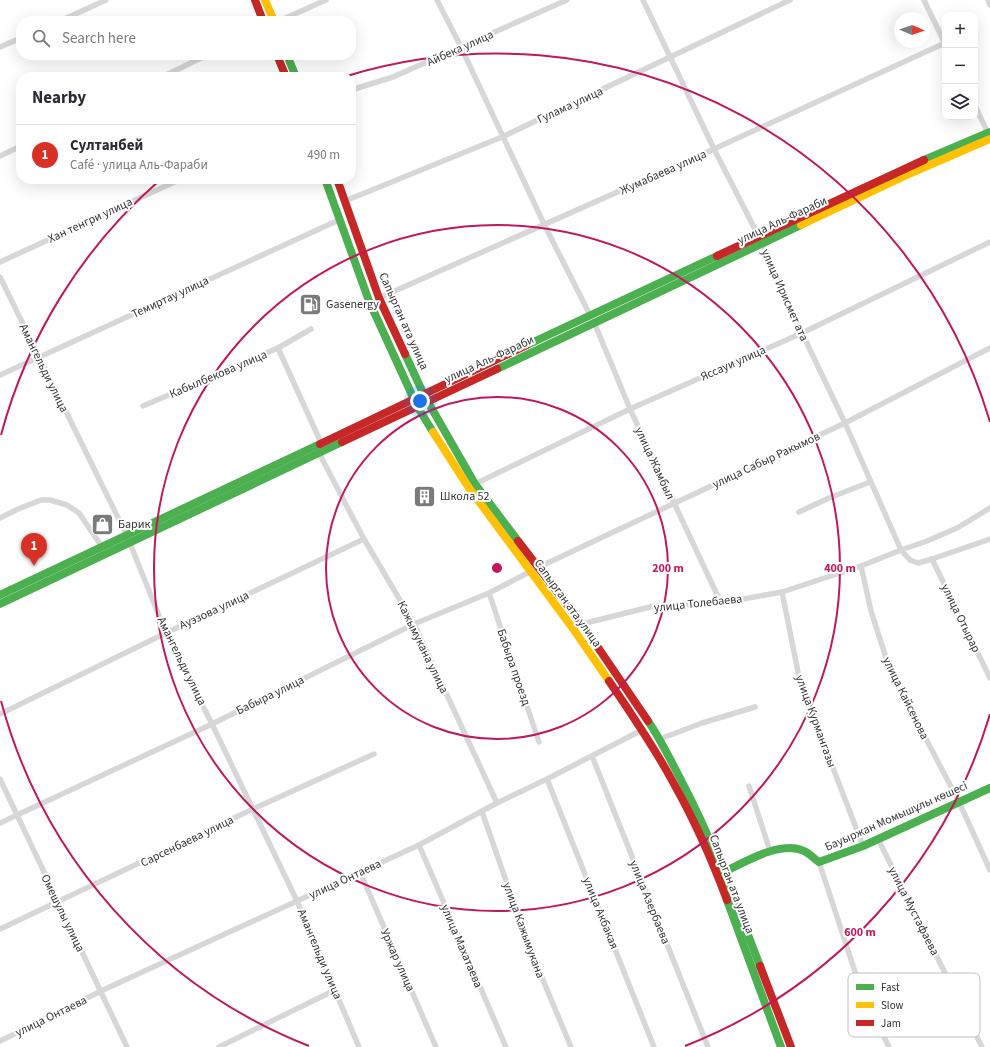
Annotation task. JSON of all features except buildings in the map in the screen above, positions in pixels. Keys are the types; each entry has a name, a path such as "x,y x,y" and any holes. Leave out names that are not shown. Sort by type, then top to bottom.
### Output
{"main road":[{"path":"255,0 261,16"},
{"path":"266,0 272,16"},
{"path":"279,60 284,72"},
{"path":"289,60 294,72"},
{"name":"улица Аль-Фараби","path":"0,604 128,539 322,449 415,403 760,240 908,167 989,135"},
{"name":"Сапырган ата улица","path":"327,184 369,301 415,403 469,488 574,630 642,730 674,783 698,830 717,874 781,1047"},
{"name":"Сапырган ата улица","path":"339,184 379,298 426,398 476,484 582,624 660,739 696,809 724,872 791,1047"},
{"name":"улица Аль-Фараби","path":"0,595 102,547 128,539"},
{"name":"Бауыржан Момышұлы көшесі","path":"724,872 770,851 788,848 803,850 819,862 863,846 990,788"}],"street":[{"path":"71,16 106,0"},
{"path":"290,16 326,0"},
{"name":"улица Жамбыл","path":"437,0 461,47 544,224 592,319 630,409 721,602"},
{"name":"Айбека улица","path":"356,88 393,77 566,0"},
{"name":"улица Ирисмет ата","path":"643,0 714,149 760,240 802,333 845,422 901,550"},
{"name":"Гулама улица","path":"345,201 502,137 790,0"},
{"path":"924,0 942,37"},
{"path":"988,0 990,5"},
{"path":"0,47 16,40"},
{"name":"Жумабаева улица","path":"379,298 714,149 942,44"},
{"path":"172,72 197,60"},
{"path":"978,112 989,135"},
{"path":"0,156 16,148"},
{"name":"Хан тенгри улица","path":"0,262 170,184"},
{"name":"Темиртау улица","path":"0,375 339,220"},
{"name":"Яссауи улица","path":"476,484 630,409 802,333 990,242"},
{"name":"Амангельди улица","path":"0,277 128,539 166,632 297,901 359,1047"},
{"path":"278,348 311,328"},
{"name":"Кабылбекова улица","path":"142,406 278,348 322,449"},
{"name":"улица Сабыр Ракымов","path":"539,567 845,422 990,348"},
{"name":"Кажымукана улица","path":"322,449 364,539 414,624 497,803"},
{"path":"799,512 829,498 870,482"},
{"path":"0,518 41,500 50,500 67,505 79,513 102,547"},
{"name":"улица Толебаева","path":"582,624 654,606 721,602 782,592 861,566 927,541 957,528 990,508"},
{"name":"Ауэзова улица","path":"0,714 166,632 364,539"},
{"path":"901,550 910,560 918,563 990,539"},
{"name":"улица Отырар","path":"932,559 990,678"},
{"name":"улица Кайсенова","path":"861,566 871,611 890,670 959,802 990,870"},
{"name":"Бабыра улица","path":"0,823 212,724 414,624 489,593 539,567"},
{"name":"улица Курмангазы","path":"782,592 800,682 863,846"},
{"name":"Бабыра проезд","path":"489,593 539,742"},
{"path":"660,739 702,723 755,707"},
{"name":"улица Онтаева","path":"0,1041 101,991 419,845 497,803 548,780 642,730"},
{"name":"Сарсенбаева улица","path":"0,929 253,809 374,754"},
{"name":"улица Азербаева","path":"592,756 708,1047"},
{"name":"Омешулы улица","path":"0,780 127,1047"},
{"name":"улица Акбакая","path":"548,780 654,1047"},
{"path":"749,786 770,851"},
{"name":"улица Кажымукана","path":"482,812 530,949 571,1047"},
{"name":"улица Мустафаева","path":"878,839 945,973"},
{"name":"улица Махатаева","path":"419,845 506,1047"},
{"path":"819,862 855,973"},
{"name":"Уржар улица","path":"360,872 436,1047"},
{"path":"219,1047 335,990"},
{"path":"884,1037 889,1047"},
{"name":"улица Мустафаева","path":"977,1037 982,1047"}],"traffic: fast":[{"path":"289,60 294,72"},
{"path":"924,160 990,132"},
{"path":"327,184 369,301 417,406 433,432"},
{"path":"497,369 801,225"},
{"path":"527,345 717,256"},
{"path":"405,354 424,395 475,484 518,541"},
{"path":"0,604 342,442"},
{"path":"0,595 320,444"},
{"path":"648,721 670,758 704,827 724,873 760,966"},
{"path":"724,872 752,858 774,850 785,848 795,848 804,851 819,862 863,846 990,788"},
{"path":"727,900 781,1047"}],"traffic: slow":[{"path":"265,0 272,16"},
{"path":"801,225 911,173 990,139"},
{"path":"433,432 469,488 574,630 609,681"}],"traffic: jam":[{"path":"255,0 261,16"},
{"path":"279,60 284,72"},
{"path":"717,256 924,160"},
{"path":"339,184 379,298 405,354"},
{"path":"320,444 527,345"},
{"path":"342,442 497,369"},
{"path":"518,541 582,624 648,721"},
{"path":"609,681 635,719 682,798 703,841 727,900"},
{"path":"760,966 791,1047"}],"place":[{"name":"Gasenergy","path":"311,304"},
{"name":"Школа 52","path":"425,496"},
{"name":"Барик","path":"103,524"},
{"name":"Султанбей","path":"34,566"}]}
